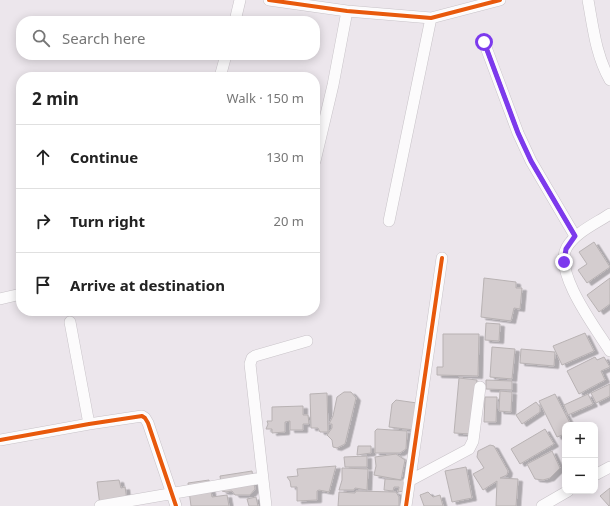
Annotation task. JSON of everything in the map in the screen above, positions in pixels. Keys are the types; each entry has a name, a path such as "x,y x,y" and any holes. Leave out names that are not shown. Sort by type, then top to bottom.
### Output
{"street":[{"path":"236,16 240,0"},
{"path":"269,0 347,11 431,18 500,0"},
{"path":"588,0 600,59 610,80"},
{"path":"320,140 333,85 347,11"},
{"path":"389,221 431,18"},
{"path":"484,42 518,133 531,161 575,236"},
{"path":"221,72 225,60"},
{"path":"610,214 575,236 566,249 565,272 576,297 610,351"},
{"path":"406,506 442,258"},
{"path":"0,299 16,295"},
{"path":"70,322 89,424"},
{"path":"266,506 250,364 252,358 255,356 308,341"},
{"path":"409,481 469,449 473,441 480,387"},
{"path":"0,440 142,416 148,423 176,506"},
{"path":"598,473 610,467"},
{"path":"100,506 256,479"},
{"path":"542,506 563,494"}],"building":[{"path":"594,242 610,267 587,283 578,270 587,264 579,252"},
{"path":"484,278 516,282 516,288 522,288 520,309 514,308 511,321 481,317"},
{"path":"610,278 610,304 599,312 587,295"},
{"path":"486,323 500,324 499,341 485,340"},
{"path":"585,333 594,351 562,365 553,346"},
{"path":"443,334 479,334 478,376 437,375 437,367 443,367"},
{"path":"492,347 515,349 512,379 490,377"},
{"path":"521,349 555,352 554,366 520,363"},
{"path":"595,357 597,360 604,357 610,367 601,371 605,380 579,394 567,371"},
{"path":"459,378 477,380 471,434 454,433"},
{"path":"486,380 512,381 512,390 486,389"},
{"path":"610,384 610,396 596,403 591,393"},
{"path":"500,391 512,392 511,412 499,411"},
{"path":"344,392 351,392 356,398 345,444 337,448 333,447 332,440 327,435 332,428 332,424 329,424 333,416 337,397"},
{"path":"327,393 328,432 320,432 318,428 311,428 310,394"},
{"path":"555,394 569,422 562,422 562,435 557,437 539,401"},
{"path":"588,394 593,404 568,415 564,405"},
{"path":"485,397 497,397 496,422 484,422"},
{"path":"396,400 417,403 414,430 389,427 392,404"},
{"path":"536,402 540,407 540,412 522,424 516,415"},
{"path":"303,406 303,415 308,415 309,424 303,424 303,430 290,430 290,421 285,422 285,432 272,433 272,429 266,429 268,424 267,421 272,421 272,407"},
{"path":"377,429 407,431 406,449 400,453 375,453 375,431"},
{"path":"545,429 554,444 520,464 511,449"},
{"path":"490,445 494,446 508,471 507,475 500,478 518,479 516,506 496,506 497,481 483,490 473,474 484,468 477,457 478,451"},
{"path":"358,446 371,446 371,453 357,455"},
{"path":"552,451 560,468 550,478 543,480 535,479 527,464"},
{"path":"396,454 405,460 401,480 374,475 376,466 375,457"},
{"path":"367,456 367,467 345,467 344,457"},
{"path":"336,466 329,492 319,490 317,491 317,500 297,501 297,487 291,487 290,481 287,477 298,476 297,469"},
{"path":"466,467 472,498 452,502 445,471"},
{"path":"342,468 368,469 367,490 355,488 354,490 339,490 342,480"},
{"path":"252,471 255,489 250,495 235,495 232,491 222,491 220,476"},
{"path":"385,479 406,479 404,491 398,492 399,487 394,487 393,491 384,490"},
{"path":"119,480 121,488 125,487 128,506 100,506 97,482"},
{"path":"209,480 212,497 227,495 229,506 191,506 188,483"},
{"path":"610,488 610,506 609,506 600,496"},
{"path":"356,491 396,492 399,497 399,506 338,506 339,492 355,493"},
{"path":"428,492 433,497 440,495 443,506 424,506 420,495"},
{"path":"256,497 258,506 249,506 247,499"}],"cycle path":[{"path":"269,0 347,11 431,18 500,0"},
{"path":"484,42 518,133 531,161 575,236"},
{"path":"406,506 442,258"},
{"path":"0,440 142,416 148,423 176,506"}],"route":[{"path":"484,42 518,133 531,161 575,236 566,249 564,262"}]}
